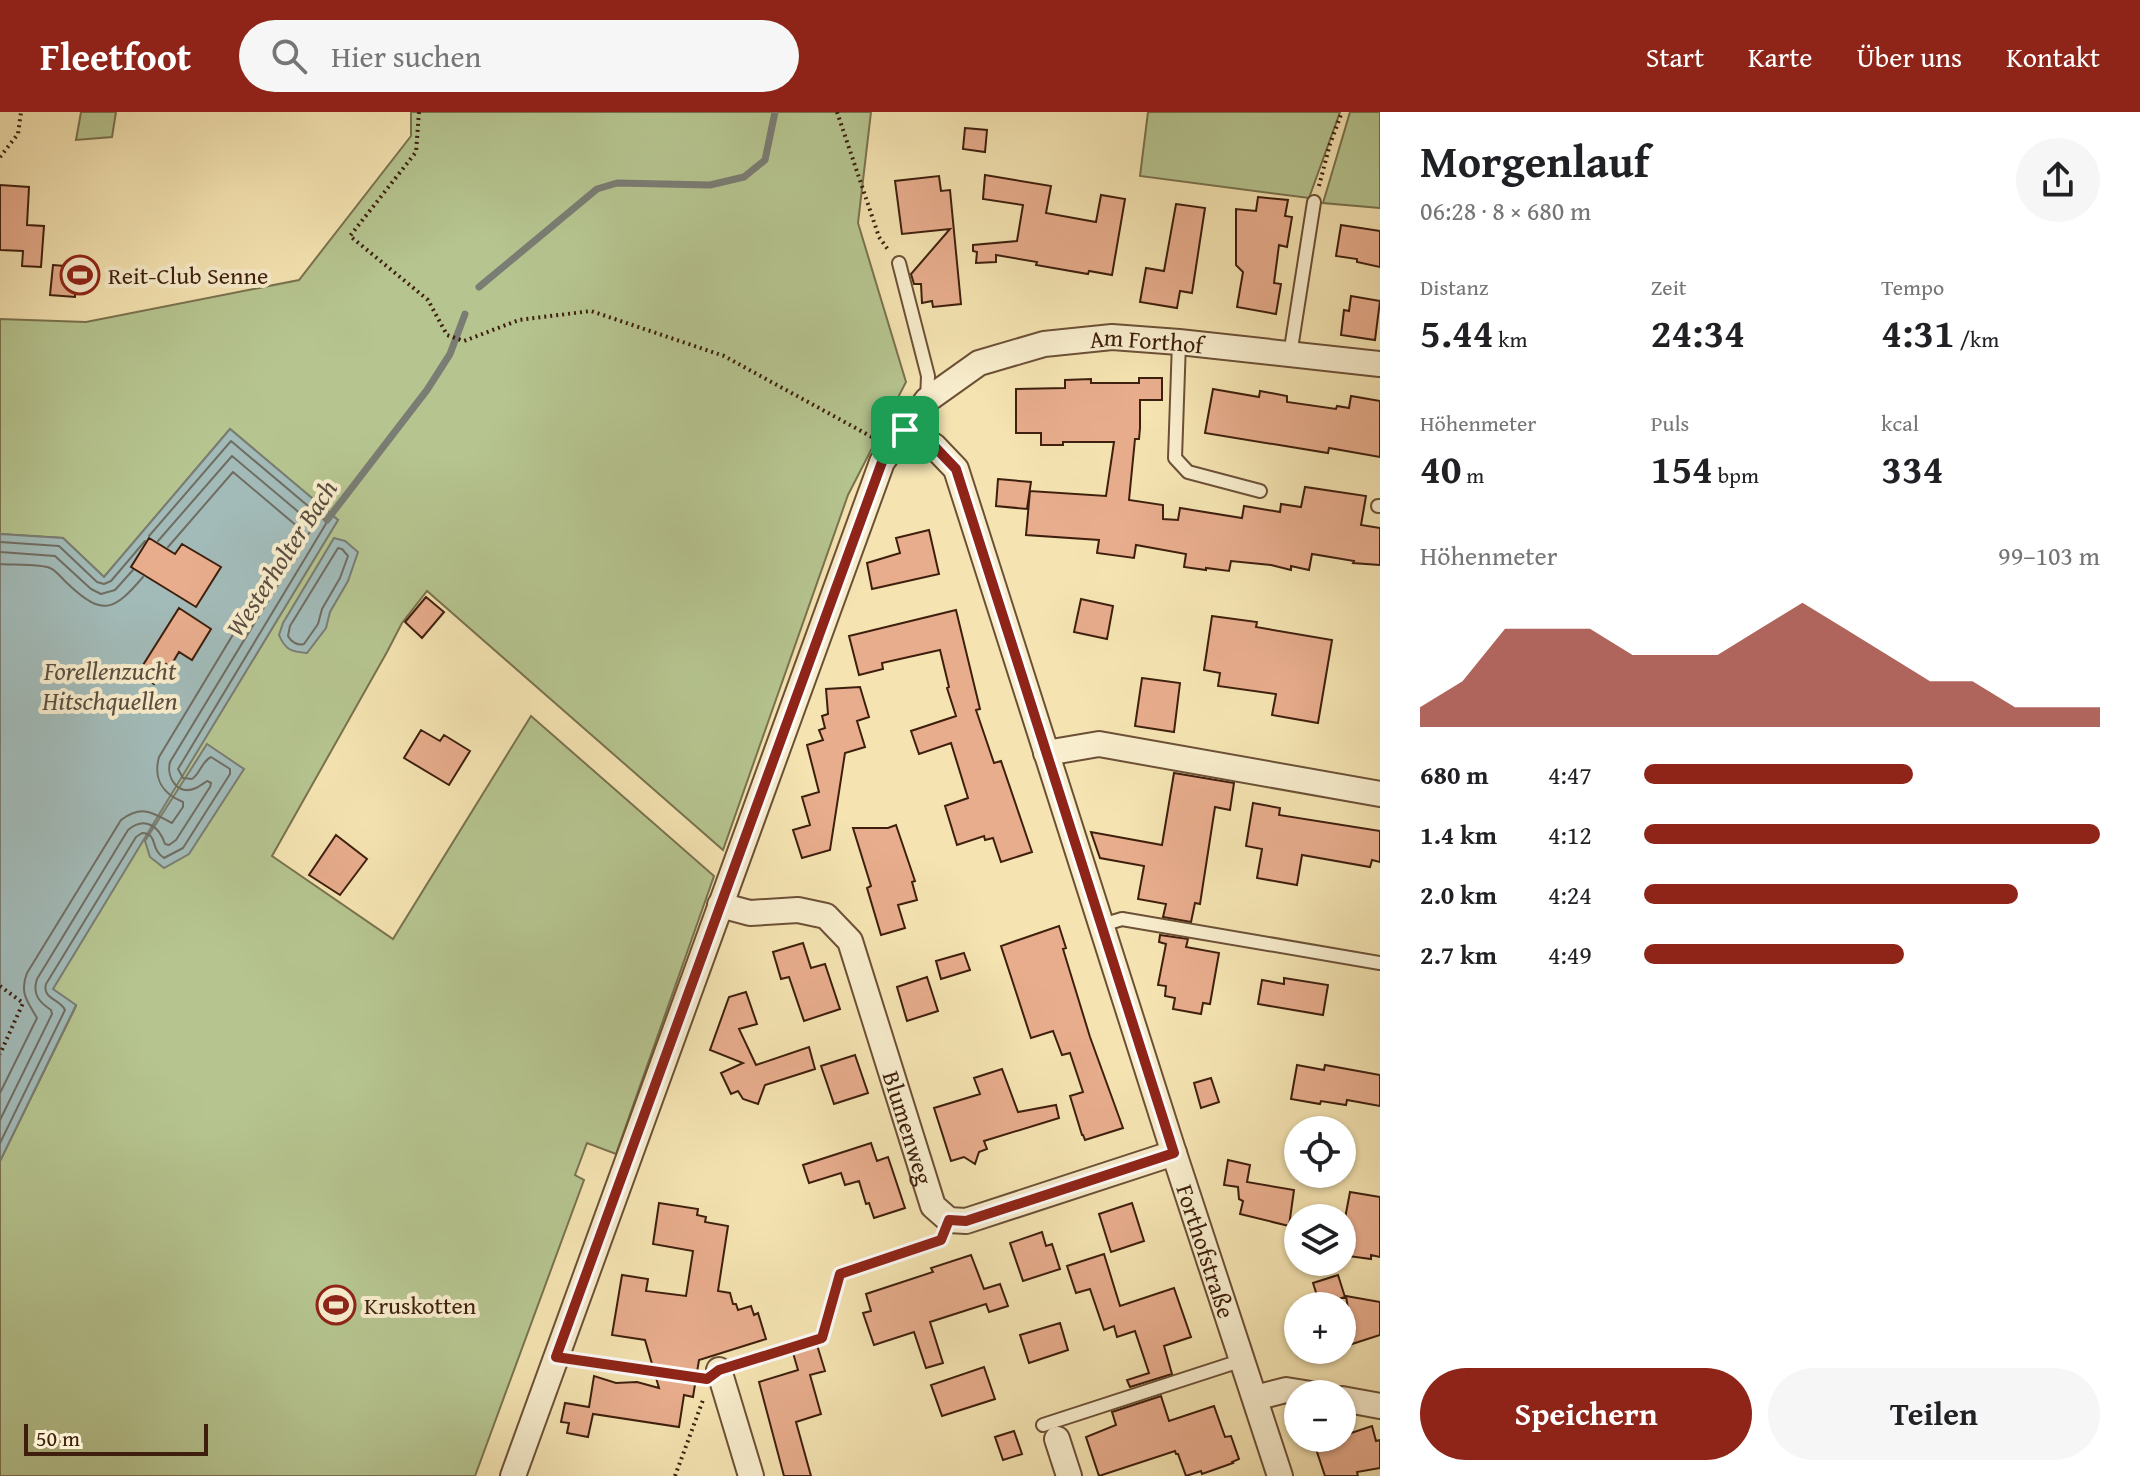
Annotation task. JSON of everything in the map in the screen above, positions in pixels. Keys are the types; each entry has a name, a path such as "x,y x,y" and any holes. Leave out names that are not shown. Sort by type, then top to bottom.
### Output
{"street":[{"name":"Am Forthof","path":"513,1476 882,462 927,400 979,363 1044,344 1112,337 1380,364"},
{"name":"Forthofstraße","path":"899,439 934,446 956,469 1280,1476"},
{"path":"1046,753 1099,744 1380,794"},
{"name":"Blumenweg","path":"720,905 750,913 798,910 826,916 850,941 933,1206 949,1220"},
{"path":"949,1220 966,1221 1174,1153"},
{"path":"713,1374 751,1476"},
{"path":"1255,1398 1284,1391"},
{"path":"1356,1402 1380,1406"},
{"path":"1050,1432 1069,1476"}],"lane":[{"path":"1290,355 1314,202"},
{"path":"899,263 928,376 927,400"},
{"path":"1179,342 1175,458 1188,472 1260,491"},
{"path":"1102,925 1122,919 1380,963"},
{"path":"1050,1432 1243,1360"}],"path":[{"path":"0,157 18,134 21,112"},
{"path":"419,112 416,152 350,236 428,300 447,335 464,341 519,320 591,311 724,356 899,439"},
{"path":"837,112 879,237"},
{"path":"1314,202 1342,112"},
{"path":"0,986 23,1003 0,1054"},
{"path":"556,1357 713,1374 822,1338 840,1274 941,1240 949,1220"},
{"path":"675,1476 713,1374"}],"green space":[{"path":"81,112 116,112 112,137 76,140"},
{"path":"411,112 871,112 858,223 906,382 848,495 723,850 427,591 402,623 272,856 393,939 531,716 714,876 616,1154 587,1143 575,1175 584,1180 475,1476 0,1476 0,1161 76,1006 52,989 338,520 230,429 104,577 63,538 0,534 0,319 86,322 299,280 411,136"},
{"path":"1148,112 1340,112 1309,198 1140,176"},
{"path":"1350,112 1380,112 1380,208 1323,203"}],"water":[{"name":"Forellenzucht Hitschquellen","path":"230,429 338,520 53,989 76,1005 0,1161 0,534 63,538 104,577"},
{"path":"334,538 345,541 358,552 348,581 330,612 326,628 307,653 293,651 279,635 283,623"},
{"path":"207,744 244,769 189,854 164,868 150,857 145,841"}],"building":[{"path":"965,128 987,130 985,152 963,149"},
{"path":"985,175 1051,186 1046,213 1096,222 1101,195 1125,199 1112,275 1089,271 1088,274 996,255 996,262 976,263 977,252 973,251 973,245 1017,241 1023,205 983,199"},
{"path":"939,176 941,191 950,190 961,304 933,307 932,301 922,303 921,284 914,284 911,274 950,229 902,234 895,181"},
{"path":"0,185 29,187 27,225 44,226 41,267 22,266 23,251 0,250"},
{"path":"1258,197 1288,200 1285,216 1292,217 1287,247 1279,245 1274,283 1281,284 1276,314 1237,307 1243,272 1236,265 1236,209 1256,211"},
{"path":"1176,204 1205,208 1192,293 1180,291 1177,308 1140,302 1146,268 1164,271"},
{"path":"1341,225 1380,231 1380,267 1336,256"},
{"path":"53,265 76,267 75,297 50,295"},
{"path":"1351,296 1380,301 1375,340 1341,335 1344,310 1349,311"},
{"path":"1139,378 1162,378 1162,400 1140,400 1139,439 1135,439 1129,500 1163,505 1163,519 1178,520 1180,508 1242,518 1244,506 1280,512 1281,504 1301,507 1305,487 1366,496 1361,525 1380,528 1380,565 1312,554 1309,570 1231,561 1229,571 1206,570 1184,567 1186,554 1136,545 1134,558 1097,553 1099,540 1026,535 1030,491 1106,496 1114,442 1041,445 1041,433 1016,433 1016,389 1065,388 1065,380 1139,383"},
{"path":"1213,389 1259,397 1260,391 1287,396 1287,402 1336,409 1337,406 1349,408 1351,396 1380,401 1380,457 1329,448 1328,453 1205,433"},
{"path":"998,479 1031,482 1027,509 996,506"},
{"path":"929,530 939,574 872,589 867,563 900,553 896,538"},
{"path":"149,538 175,554 182,544 221,567 196,607 131,567"},
{"path":"426,597 444,612 422,638 405,622"},
{"path":"1081,599 1113,606 1107,639 1074,632"},
{"path":"179,608 211,629 192,660 179,652 170,667 166,664 154,684 138,673"},
{"path":"956,610 980,709 976,710 994,763 1001,761 1032,852 1001,862 993,838 985,840 984,836 957,845 945,806 968,798 951,743 919,754 911,731 956,716 940,650 882,663 883,669 859,675 849,636"},
{"path":"1212,616 1257,622 1256,627 1332,640 1318,723 1272,715 1276,694 1218,686 1220,673 1204,670"},
{"path":"1142,678 1180,683 1174,732 1135,726"},
{"path":"860,687 869,717 857,721 865,747 845,753 830,850 802,858 793,830 810,825 802,797 819,792 807,745 823,740 819,730 825,728 822,716 828,714 826,689"},
{"path":"421,730 440,741 444,735 470,751 449,785 404,758"},
{"path":"1174,773 1234,783 1230,810 1215,807 1200,904 1195,903 1191,922 1163,917 1166,904 1138,899 1144,866 1100,858 1091,832 1162,845"},
{"path":"1253,803 1280,808 1279,815 1380,831 1380,862 1372,860 1370,867 1302,855 1297,885 1257,878 1262,849 1246,846"},
{"path":"896,825 915,881 912,882 917,900 898,905 905,928 881,935 867,888 871,886 853,828 888,828"},
{"path":"336,835 367,859 340,895 309,875"},
{"path":"1059,926 1090,1037 1123,1128 1085,1140 1070,1096 1083,1092 1070,1053 1062,1055 1053,1031 1031,1038 1001,946"},
{"path":"1160,935 1188,939 1186,947 1219,953 1210,1004 1203,1003 1201,1014 1173,1009 1175,998 1165,996 1166,986 1158,985 1166,944 1159,942"},
{"path":"803,943 811,968 825,964 840,1009 804,1021 789,977 781,979 773,952"},
{"path":"964,953 970,970 941,979 936,961"},
{"path":"927,977 938,1011 907,1021 897,987"},
{"path":"1284,978 1328,985 1323,1015 1258,1004 1262,980 1284,984"},
{"path":"746,992 757,1024 739,1029 756,1065 809,1047 815,1069 765,1085 758,1104 743,1099 738,1091 731,1094 721,1073 743,1063 710,1050 729,997"},
{"path":"855,1055 868,1093 834,1104 821,1066"},
{"path":"1297,1065 1324,1070 1325,1065 1380,1075 1380,1106 1347,1100 1346,1105 1291,1099"},
{"path":"1002,1069 1018,1112 1056,1105 1059,1118 984,1141 987,1149 979,1152 975,1164 964,1157 951,1161 934,1108 980,1094 974,1078"},
{"path":"1211,1078 1219,1102 1201,1108 1194,1083"},
{"path":"871,1143 877,1161 888,1157 905,1208 874,1218 859,1181 845,1185 841,1173 809,1183 803,1165"},
{"path":"1228,1160 1250,1165 1247,1182 1294,1190 1292,1204 1284,1204 1284,1225 1240,1214 1243,1201 1239,1199 1238,1187 1224,1185"},
{"path":"1350,1192 1380,1197 1380,1257 1356,1257 1356,1204 1348,1204"},
{"path":"659,1203 698,1209 697,1215 706,1217 705,1222 728,1226 718,1291 730,1293 738,1310 751,1306 754,1315 758,1313 766,1339 699,1360 693,1397 684,1395 679,1427 593,1414 588,1437 567,1433 569,1423 561,1422 565,1403 589,1407 594,1376 616,1383 637,1382 659,1388 645,1340 612,1335 622,1275 648,1279 646,1291 686,1296 693,1251 653,1244"},
{"path":"1132,1203 1144,1241 1111,1252 1099,1214"},
{"path":"1042,1232 1046,1246 1052,1244 1060,1269 1023,1281 1010,1243"},
{"path":"1104,1254 1120,1306 1174,1288 1191,1337 1164,1346 1172,1374 1130,1387 1127,1380 1149,1373 1135,1331 1117,1337 1114,1326 1104,1330 1090,1289 1076,1293 1067,1266"},
{"path":"971,1255 984,1289 1000,1284 1008,1306 989,1312 986,1304 930,1322 943,1363 926,1368 914,1332 874,1345 863,1313 871,1311 866,1294 933,1272 931,1268"},
{"path":"1338,1276 1343,1292 1316,1292 1313,1283"},
{"path":"1356,1298 1380,1302 1380,1335 1356,1343"},
{"path":"1060,1323 1068,1350 1029,1363 1020,1335"},
{"path":"817,1345 825,1371 810,1375 821,1414 796,1422 811,1476 784,1476 759,1382 798,1370 793,1353"},
{"path":"984,1367 995,1399 942,1416 931,1385"},
{"path":"1161,1396 1169,1421 1214,1406 1225,1437 1231,1436 1239,1459 1202,1474 1201,1471 1186,1476 1175,1451 1099,1476 1086,1437 1116,1425 1112,1412"},
{"path":"1372,1426 1376,1441 1380,1440 1380,1468 1357,1472 1358,1476 1325,1476 1317,1452 1356,1452 1356,1431"},
{"path":"1014,1431 1022,1454 1003,1460 995,1437"}],"waterway":[{"name":"Westerholter Bach","path":"479,287 597,189 617,183 710,185 744,177 765,160 775,112"},
{"name":"Westerholter Bach","path":"327,520 427,390 450,354 465,314"}],"place":[{"name":"Reit-Club Senne","path":"80,275"},
{"name":"Kruskotten","path":"336,1305"}],"route":[{"path":"905,430 934,446 956,469 1174,1153 966,1221 949,1220 941,1240 840,1274 822,1338 719,1370 707,1379 556,1357 882,462 905,430"}]}
